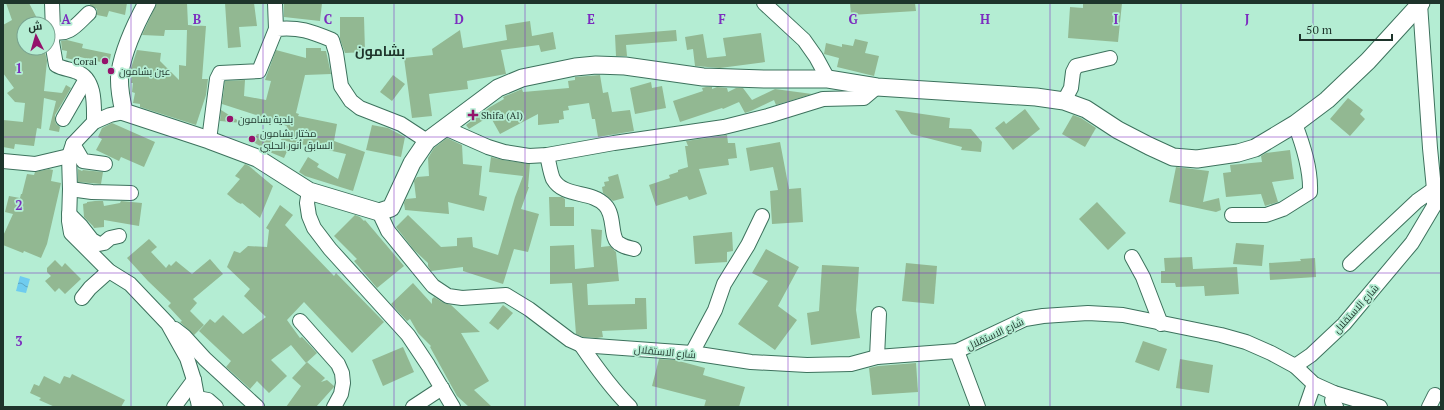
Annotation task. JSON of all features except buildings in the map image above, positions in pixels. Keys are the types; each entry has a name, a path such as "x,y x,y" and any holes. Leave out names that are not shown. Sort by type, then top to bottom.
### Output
{"main road":[{"path":"147,3 136,24 125,51 120,73 120,89 124,112 209,140 257,158 309,191 379,212 391,208 412,163 427,141 498,88 522,78 575,67 596,65 625,66 703,77 828,79 877,87 1013,95 1064,101 1086,109 1124,133 1174,157 1197,159 1238,153 1255,148 1296,124 1327,100 1368,61 1421,4"}],"street":[{"path":"52,3 52,16"},
{"path":"209,140 217,79 220,73 259,70 276,29 275,3"},
{"path":"764,3 804,40 828,79"},
{"name":"شارع الاستقلال","path":"379,212 388,231 433,286 448,296 462,298 506,295 530,308 570,340 581,345 692,353 751,362 807,365 851,364 877,357 957,351 1025,319 1043,316 1088,313 1123,315 1161,324 1221,335 1246,342 1271,352 1295,366 1311,355 1344,324 1412,243 1434,206 1436,183 1430,148 1421,4"},
{"path":"56,32 60,33 70,30 89,13"},
{"path":"276,29 289,28 306,30 332,40 336,53 341,86 350,101 360,108 400,124 427,141"},
{"path":"54,56 56,65 63,69 77,72 86,79 91,89 94,102 94,122"},
{"path":"1064,101 1071,88 1073,72 1076,66 1110,58"},
{"path":"63,119 86,79"},
{"path":"445,128 488,147 504,152 529,156 547,155 614,143 724,127 768,116 822,99 864,98 877,87"},
{"path":"3,161 34,164 71,150 94,122 110,115 124,112"},
{"path":"1232,216 1266,214 1283,209 1310,192 1310,181 1296,124"},
{"path":"71,150 83,161 105,164"},
{"path":"71,150 69,214 71,233 109,271 130,284 168,324 184,336 205,359 257,407"},
{"path":"547,155 553,178 557,184 563,190 589,196 604,204 611,214 616,242 620,245 634,249"},
{"path":"1350,264 1436,183"},
{"path":"70,189 131,194"},
{"path":"309,191 307,203 309,216 314,228 330,249 408,335 453,407"},
{"path":"69,214 92,240 99,244 104,243 110,238 119,236"},
{"path":"692,353 715,310 724,284 748,245 762,216"},
{"path":"1132,257 1143,277 1161,324"},
{"path":"82,298 90,288 109,271"},
{"path":"877,357 879,314"},
{"path":"300,321 338,364 342,373 342,394 334,407"},
{"path":"168,324 187,358 194,380 198,403 208,400 216,407"},
{"path":"581,345 598,371 613,390 630,407"},
{"path":"957,351 978,407"},
{"path":"1295,366 1314,384 1334,393 1380,407"},
{"path":"174,407 194,380"},
{"path":"1306,407 1314,384"},
{"path":"413,407 442,388"},
{"path":"1334,393 1332,401 1336,407"}],"water":[{"path":"20,276 30,279 26,293 16,291"}],"place":[{"name":"Coral","path":"105,61"},
{"name":"عين بشامون","path":"111,71"},
{"name":"Shifa (Al)","path":"473,115"},
{"name":"بلدية بشامون","path":"230,119"},
{"name":"مختار بشامون السابق أنور الحلبي","path":"252,139"}],"district":[{"name":"بشامون","path":"380,50"}]}
